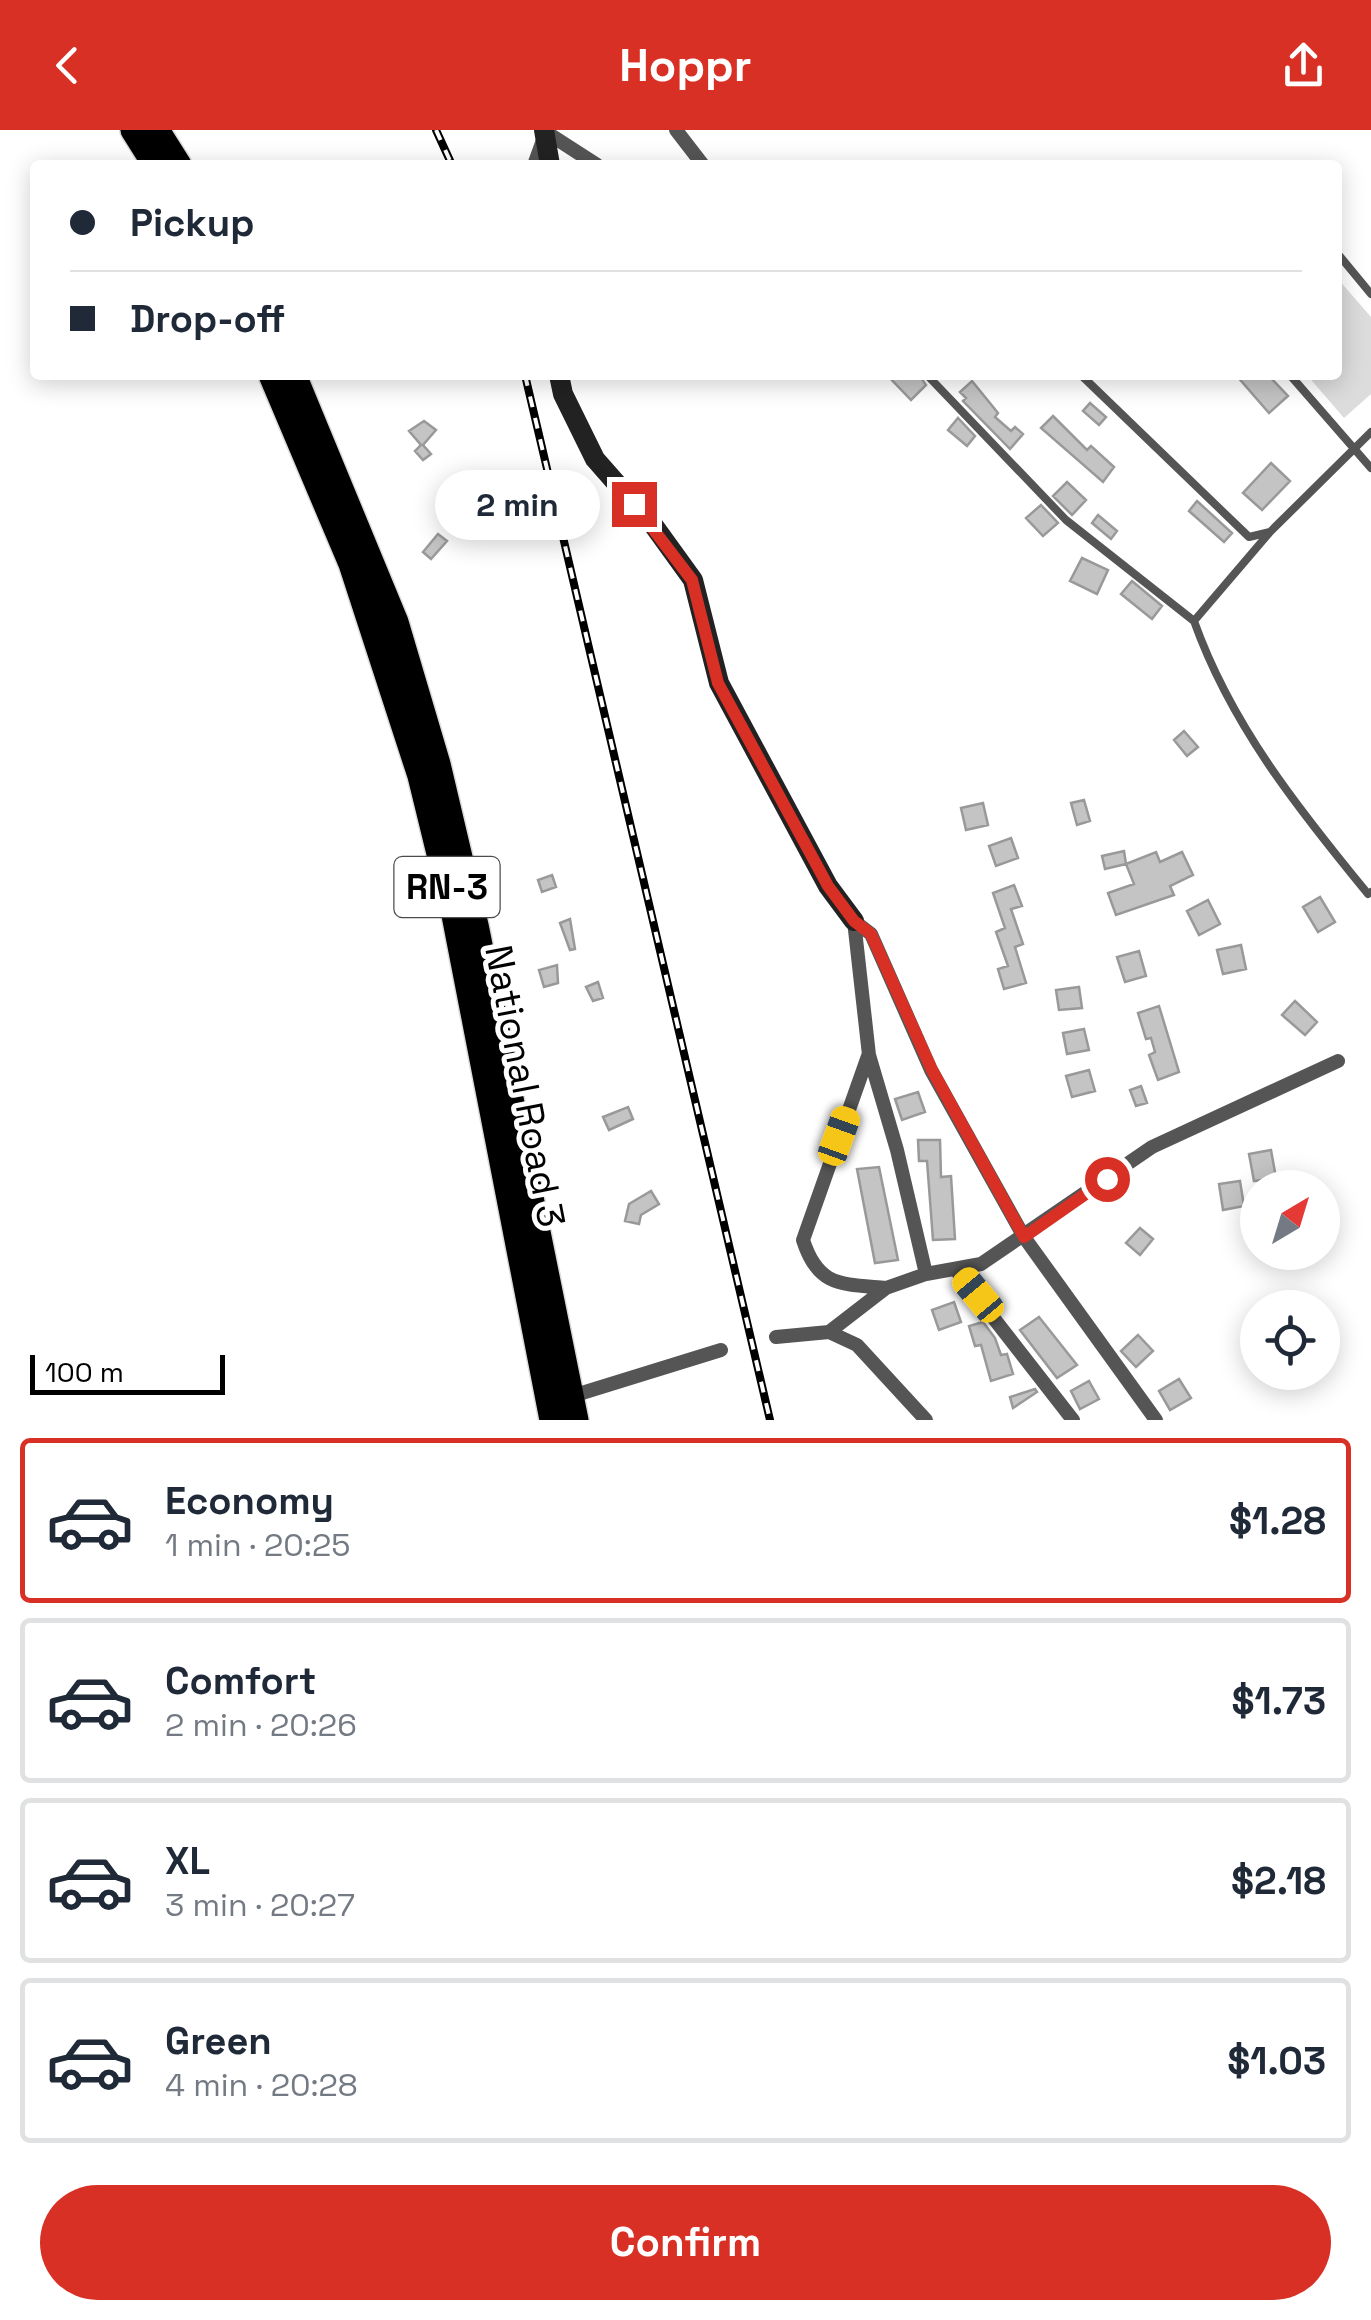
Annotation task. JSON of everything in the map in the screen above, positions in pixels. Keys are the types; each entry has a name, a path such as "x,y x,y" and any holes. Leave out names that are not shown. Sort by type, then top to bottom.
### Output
{"highway":[{"path":"133,130 152,160"},
{"path":"157,130 176,160"},
{"name":"National Road 3","path":"273,380 351,564 420,776 562,1410"},
{"name":"RN-3","path":"296,380 396,622 438,764 562,1410"}],"street":[{"path":"676,130 699,160"},
{"path":"536,160 545,131"},
{"path":"545,131 549,160"},
{"path":"545,131 590,160"},
{"path":"561,380 595,459 654,526 692,580 718,683 828,886 854,921 871,934 932,1070 1024,1237 1152,1419"},
{"path":"854,921 869,1055 897,1150 926,1274"},
{"path":"869,1055 803,1240 810,1262 824,1277 844,1284 886,1288"},
{"path":"828,1332 886,1288 926,1274 981,1264 1152,1147 1338,1062"},
{"path":"956,1270 1073,1420"},
{"path":"776,1337 828,1332 857,1344 926,1420"},
{"path":"562,1410 721,1350"}],"lane":[{"path":"1342,259 1371,294"},
{"path":"932,380 1066,520 1194,621 1218,680 1268,766 1368,894 1371,892"},
{"path":"1086,380 1249,537 1270,532"},
{"path":"1294,380 1371,468"},
{"path":"1194,621 1270,532 1371,432"}],"shaded area":[{"path":"1342,284 1371,317 1371,394 1344,418 1311,380 1342,380"}],"building":[{"path":"892,380 922,380 926,385 911,400"},
{"path":"1240,380 1273,380 1288,396 1269,413"},
{"path":"972,381 998,413 995,417 1011,431 1015,427 1023,434 1010,449 963,401 966,398 960,392"},
{"path":"1090,403 1106,417 1099,425 1083,411"},
{"path":"1053,416 1087,450 1091,446 1114,467 1103,482 1041,428"},
{"path":"958,418 975,436 967,446 948,430"},
{"path":"424,421 436,430 423,445 431,454 423,460 415,451 421,445 409,431"},
{"path":"1271,463 1290,481 1262,510 1243,493"},
{"path":"1067,482 1086,500 1072,515 1053,496"},
{"path":"1197,501 1232,533 1224,542 1189,511"},
{"path":"1041,505 1058,523 1043,536 1026,518"},
{"path":"1098,515 1117,531 1111,539 1092,523"},
{"path":"438,534 447,541 431,559 423,552"},
{"path":"1082,558 1108,570 1097,594 1070,581"},
{"path":"1132,581 1162,606 1152,619 1121,594"},
{"path":"1184,731 1198,747 1187,756 1174,740"},
{"path":"1084,800 1090,821 1077,825 1071,803"},
{"path":"983,803 988,825 966,830 961,808"},
{"path":"1011,838 1018,858 996,866 989,846"},
{"path":"1124,851 1126,864 1105,869 1102,856"},
{"path":"1156,852 1160,862 1182,852 1193,875 1170,886 1174,895 1116,915 1108,893 1134,884 1126,864"},
{"path":"552,875 556,887 542,892 538,880"},
{"path":"1014,885 1022,906 1011,909 1023,944 1015,947 1026,983 1004,989 998,969 1008,966 996,932 1005,928 993,893"},
{"path":"1320,897 1335,922 1318,932 1303,907"},
{"path":"1208,900 1220,924 1199,935 1187,911"},
{"path":"570,919 575,949 570,950 560,923"},
{"path":"1241,945 1246,969 1223,974 1217,950"},
{"path":"1139,951 1146,976 1125,982 1117,957"},
{"path":"557,965 558,983 544,987 539,970"},
{"path":"598,982 603,998 593,1001 586,987"},
{"path":"1079,987 1082,1008 1059,1010 1056,990"},
{"path":"1295,1001 1317,1022 1305,1035 1282,1015"},
{"path":"1159,1006 1179,1072 1158,1080 1149,1055 1155,1052 1151,1038 1146,1039 1138,1013"},
{"path":"1084,1029 1089,1050 1067,1054 1063,1033"},
{"path":"1089,1070 1095,1091 1072,1097 1066,1076"},
{"path":"1141,1086 1147,1103 1136,1106 1130,1090"},
{"path":"918,1092 925,1112 902,1120 895,1099"},
{"path":"628,1107 633,1119 609,1130 603,1117"},
{"path":"918,1140 940,1140 941,1177 951,1176 955,1239 933,1240 927,1161 919,1161"},
{"path":"1271,1150 1275,1170 1252,1170 1249,1154"},
{"path":"879,1167 898,1260 875,1263 857,1169"},
{"path":"1240,1181 1240,1207 1223,1210 1219,1184"},
{"path":"651,1191 659,1204 641,1215 639,1224 625,1221 629,1204"},
{"path":"1140,1228 1153,1239 1140,1255 1126,1243"},
{"path":"954,1302 961,1322 939,1330 932,1310"},
{"path":"1039,1317 1077,1365 1057,1378 1020,1330"},
{"path":"983,1322 1001,1355 1007,1354 1013,1374 991,1381 981,1345 975,1346 969,1326"},
{"path":"1138,1335 1153,1351 1136,1367 1121,1351"},
{"path":"1179,1379 1191,1398 1170,1410 1159,1391"},
{"path":"1089,1381 1099,1399 1080,1409 1071,1391"},
{"path":"1035,1389 1037,1392 1013,1408 1010,1397"}],"railway":[{"path":"436,130 450,160"},
{"path":"526,380 770,1420"}],"route":[{"path":"634,504 692,580 718,683 828,886 854,921 871,934 932,1070 1024,1237 1107,1179"}]}
